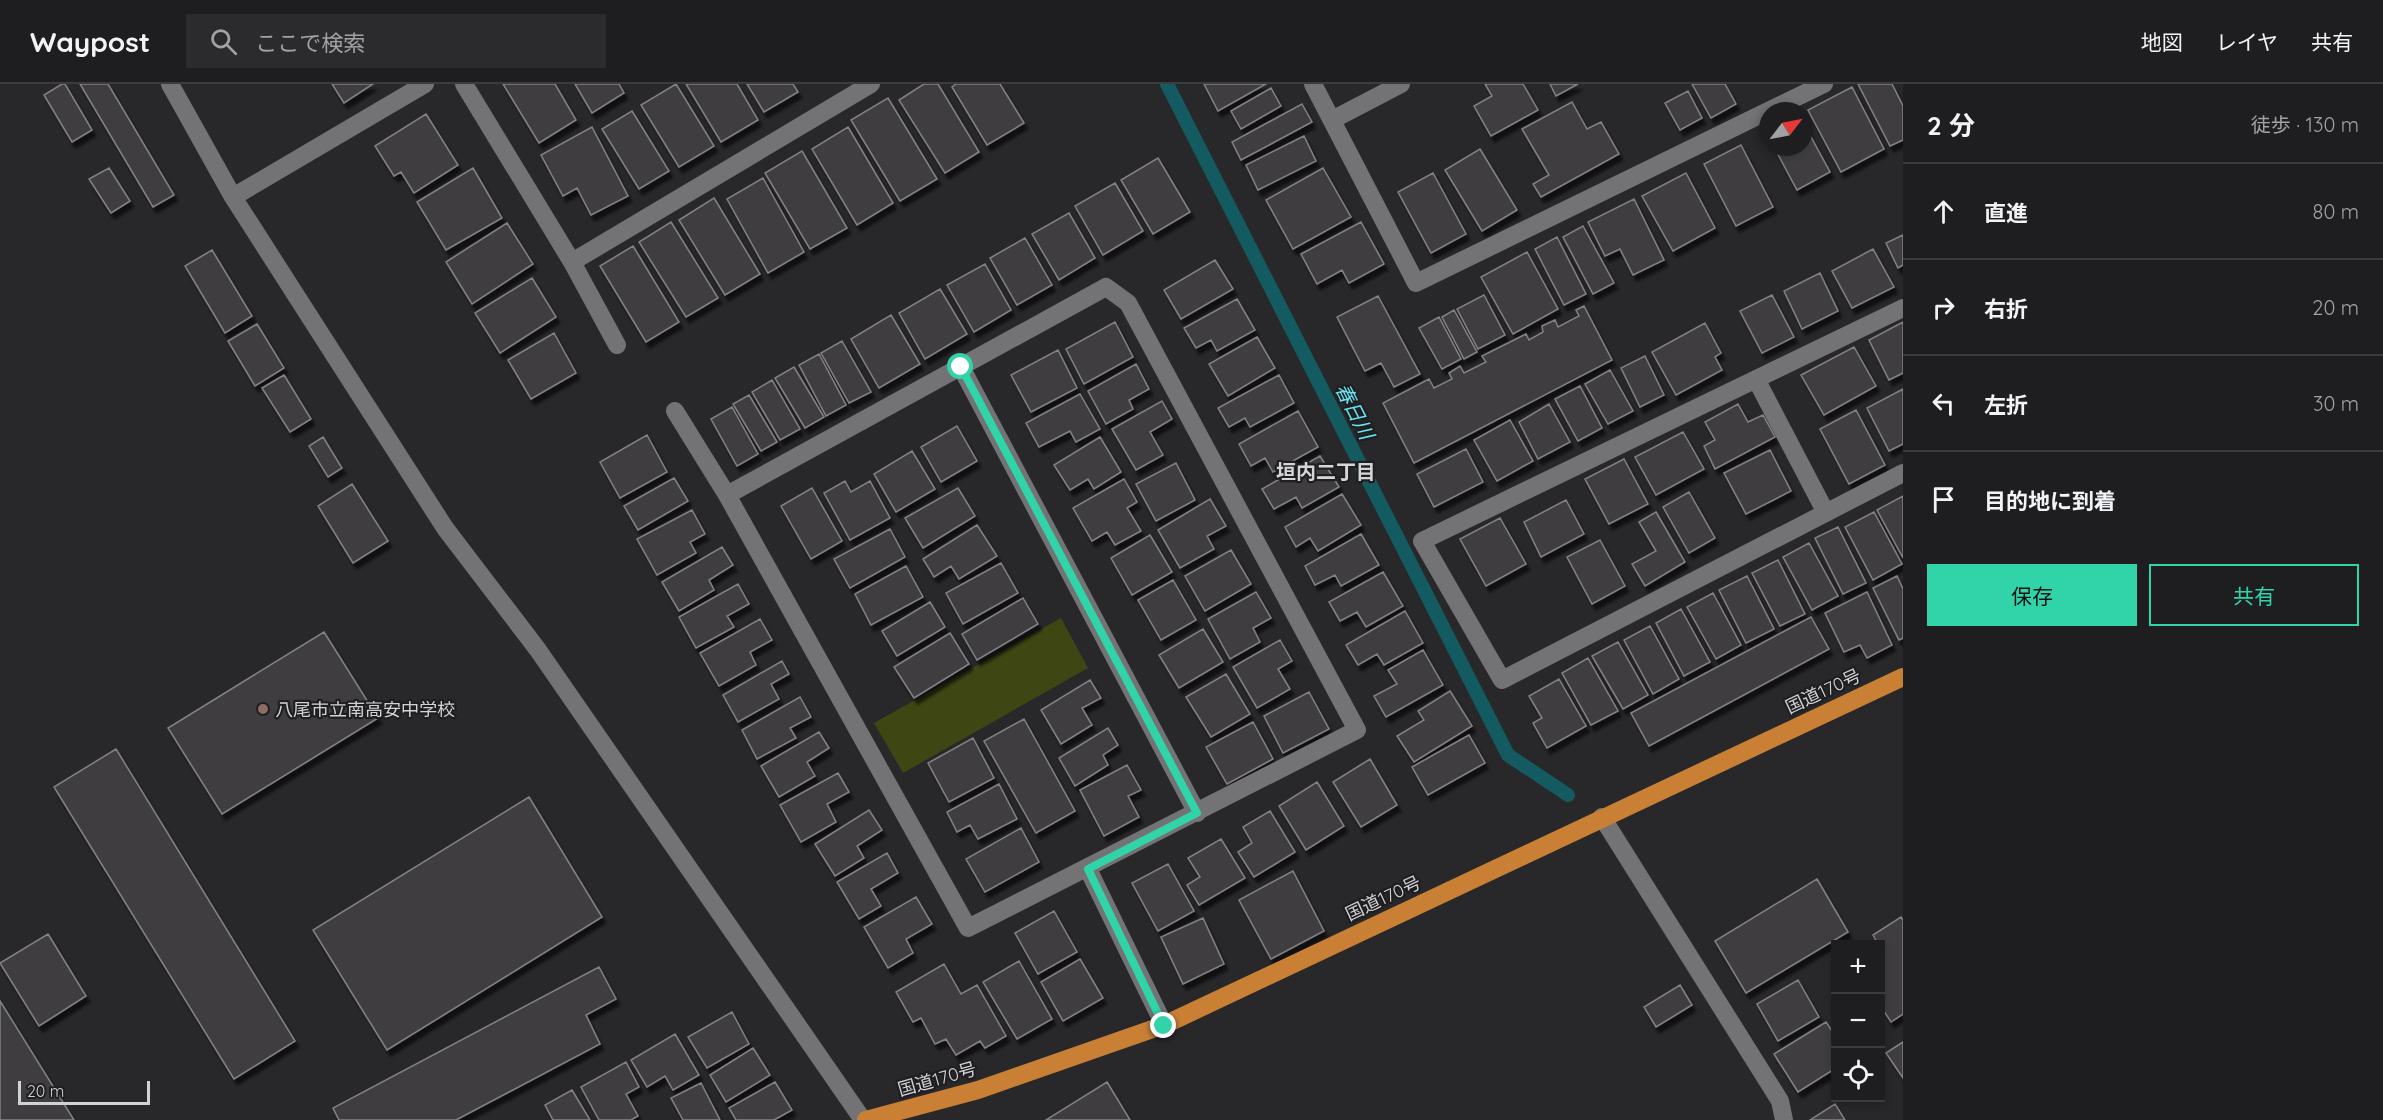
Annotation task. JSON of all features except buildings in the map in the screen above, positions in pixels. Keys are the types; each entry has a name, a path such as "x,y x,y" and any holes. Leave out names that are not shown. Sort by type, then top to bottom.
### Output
{"highway":[{"name":"国道170号","path":"865,1120 978,1090 1164,1026 1602,817 1903,677"}],"street":[{"path":"170,84 233,197 445,528 538,650 865,1120"},
{"path":"233,197 425,84"},
{"path":"464,84 572,262 617,345"},
{"path":"572,262 871,84"},
{"path":"1313,84 1416,283 1759,115"},
{"path":"1332,120 1401,84"},
{"path":"1787,102 1824,84"},
{"path":"675,411 727,495 968,928 1088,869 1357,730 1128,303 1106,287 727,495"},
{"path":"1903,308 1422,541 1502,681 1903,473"},
{"path":"961,367 1197,813"},
{"path":"1756,379 1826,513"},
{"path":"1602,817 1780,1101 1784,1120"},
{"path":"1088,869 1164,1026"}],"green space":[{"path":"1061,618 1088,668 903,773 874,723"}],"waterway":[{"name":"春日川","path":"1167,84 1508,755 1568,795"}],"place":[{"name":"八尾市立南高安中学校","path":"263,709"}],"district":[{"name":"垣内二丁目","path":"1326,471"}],"route":[{"path":"961,367 1197,813 1088,869 1164,1026"}]}
